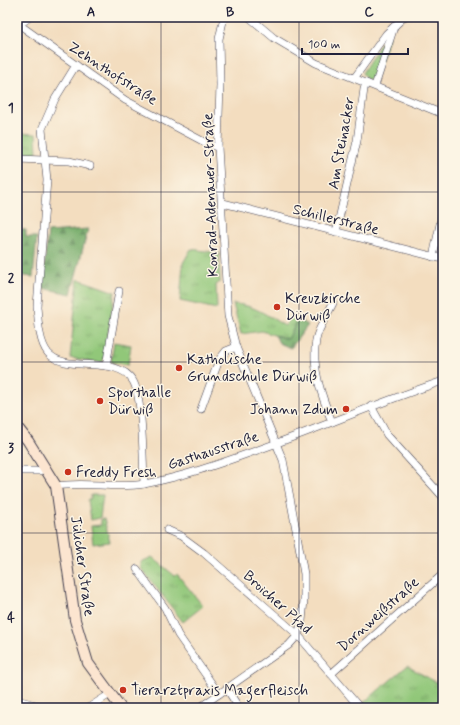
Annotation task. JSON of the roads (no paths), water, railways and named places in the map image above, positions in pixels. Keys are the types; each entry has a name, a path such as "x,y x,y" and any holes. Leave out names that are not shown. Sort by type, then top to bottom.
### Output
{"street":[{"path":"18,25 30,17"},
{"name":"Konrad-Adenauer-Straße","path":"224,17 219,39 220,85 218,147 223,203 228,316 236,347 283,460 304,574 302,621 298,635"},
{"path":"249,17 274,38 324,66 355,77 366,83 443,114"},
{"path":"355,77 386,34 404,17"},
{"name":"Zehnthofstraße","path":"18,25 125,100 210,145 218,147"},
{"path":"375,86 394,27"},
{"path":"76,65 62,87 42,129 47,180 37,306 38,324 44,345 50,355 58,360 106,366 126,374 133,380 136,389 141,426 144,484"},
{"name":"Am Steinacker","path":"336,232 358,141 366,83"},
{"path":"17,159 69,161 90,166"},
{"name":"Schillerstraße","path":"223,203 443,259"},
{"path":"433,257 443,210"},
{"path":"106,366 119,291"},
{"path":"332,422 319,387 315,348 316,338 333,303"},
{"path":"201,409 219,360 226,352 236,347"},
{"name":"Gasthausstraße","path":"56,486 144,484 214,466 276,444 371,406 443,381"},
{"path":"371,406 387,434 443,497"},
{"name":"Jülicher Straße","path":"17,427 47,469 56,486 75,620 88,663 121,708"},
{"path":"17,471 38,471 47,469"},
{"name":"Broicher Pfad","path":"167,530 181,536 204,553 298,635 360,708"},
{"path":"137,568 165,608 178,635 219,694"},
{"name":"Dornweißstraße","path":"331,674 443,574"},
{"path":"199,708 289,645 298,635"},
{"path":"227,688 239,708"},
{"path":"88,708 110,694"},
{"path":"17,700 47,708"}],"place":[{"name":"Kreuzkirche Dürwiß","path":"277,307"},
{"name":"Katholische Grundschule Dürwiß","path":"179,368"},
{"name":"Sporthalle Dürwiß","path":"100,401"},
{"name":"Johann Zdum","path":"346,409"},
{"name":"Freddy Fresh","path":"68,472"},
{"name":"Tierarztpraxis Magerfleisch","path":"123,690"}]}
